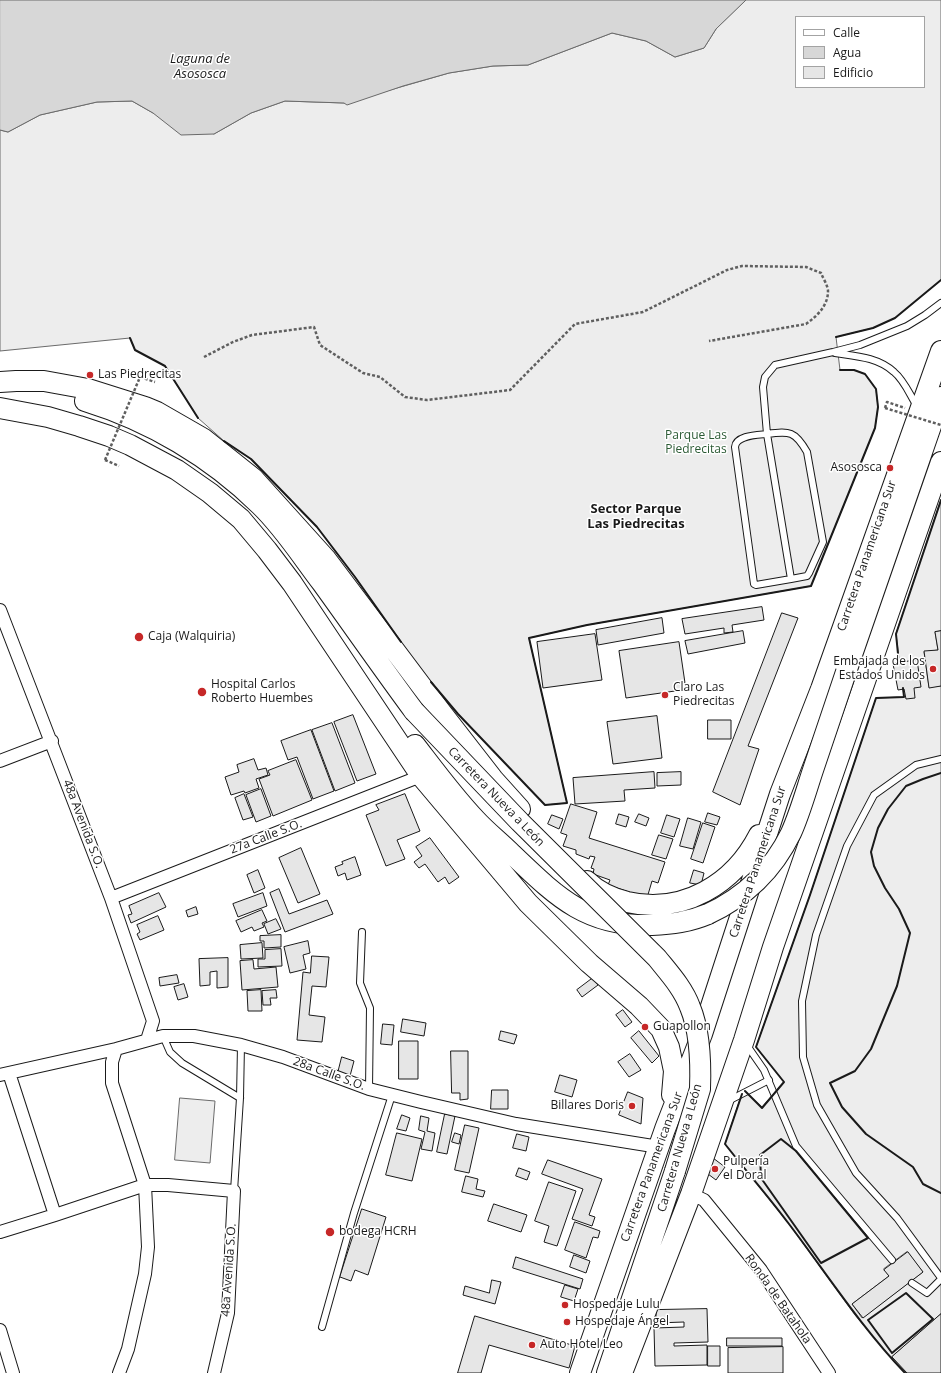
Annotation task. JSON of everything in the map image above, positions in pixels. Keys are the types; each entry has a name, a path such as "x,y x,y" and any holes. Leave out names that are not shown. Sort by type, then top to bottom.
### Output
{"highway":[{"name":"Carretera Panamericana Sur","path":"580,1373 662,1138 702,1034 780,794 821,688 941,351"},
{"path":"0,382 16,380 44,381 88,389 145,407 157,412 204,439 253,478 326,558 493,779 584,878 602,893 614,899 636,904 663,904 687,900 712,888 726,878 752,849 780,794"},
{"name":"Carretera Nueva a León","path":"0,386 49,392 86,401 117,412 153,428 190,448 226,473 261,506 289,538 414,711 525,828 657,958 676,982 690,1006 695,1022 699,1047 700,1089 656,1230 607,1373"},
{"path":"0,397 46,403 121,427 134,429 153,428"},
{"path":"292,583 450,791 477,821 548,888 576,908 600,919 644,925 683,922 699,918 721,908 745,892 762,877 775,860 791,833 941,397"},
{"name":"Carretera Nueva a León","path":"0,408 48,417 109,436 130,445 177,470 210,493 241,519 292,583 421,776 528,903 589,963 639,1006 660,1029 669,1047 674,1071 672,1094 662,1138"},
{"path":"622,1373 691,1194 744,1040 773,946 941,462"}],"street":[{"name":"48a Avenida S.O.","path":"0,610 52,741 111,898 153,1021 147,1040"},
{"path":"0,761 52,741"},
{"name":"27a Calle S.O.","path":"111,898 421,776"},
{"name":"28a Calle S.O.","path":"4,1074 116,1049 163,1036 194,1036 241,1045 283,1057 369,1089 516,1124 662,1138"},
{"path":"116,1049 112,1062 112,1083 145,1185 148,1247 145,1274 128,1349 119,1373"},
{"path":"4,1074 55,1215"},
{"path":"0,1232 145,1185 168,1185 234,1190"},
{"name":"48a Avenida S.O.","path":"214,1373 228,1313 234,1190"},
{"name":"Ronda de Batahola","path":"691,1194 704,1200 761,1270 828,1373"},
{"path":"0,1330 13,1373"}],"lane":[{"path":"791,579 767,434 763,387 765,377 775,365 860,345 907,326 941,303"},
{"path":"833,352 867,358 882,363 895,372 919,410"},
{"path":"785,432 793,434 803,444 807,452 824,542 810,573 807,576 759,585 754,584 735,443 739,439 767,434 785,432"},
{"path":"912,1283 927,1293 941,1279 897,1218 856,1173 817,1105 803,1057 802,1001 816,935 847,846 874,795 916,765 941,759"},
{"path":"362,932 360,983 370,1008 369,1089"},
{"path":"163,1036 170,1052 182,1063 240,1098"},
{"path":"744,1040 769,1080 796,1146 892,1260"},
{"path":"234,1190 240,1098 241,1045"},
{"path":"722,1105 769,1080"},
{"path":"322,1327 354,1213 392,1095"}],"path":[{"path":"204,357 233,342 252,335 314,327 320,345 363,373 380,378 404,397 427,400 510,390 575,324 643,312 727,270 742,266 806,267 821,273 828,290 826,303 818,315 806,324 709,340"},
{"path":"119,466 105,460 140,377 154,382"},
{"path":"887,402 885,408 941,425"}],"shaded area":[{"path":"746,0 941,0 941,280 895,318 873,328 836,337 840,370 854,370 865,374 876,389 878,407 875,428 811,586 587,625 529,638 567,803 545,805 458,714 420,670 355,577 317,527 251,459 224,441 198,418 165,366 135,350 130,338 0,351 0,130 8,132 40,115 97,102 132,101 153,113 214,134 251,113 285,101 345,103 449,73 493,66 528,65 612,33 646,41 675,57 704,48 716,29"},
{"path":"941,500 941,631 935,632 938,650 924,652 929,687 941,686 941,1314 892,1357 907,1373 905,1373 891,1358 855,1315 789,1224 725,1144 743,1090 762,1107 784,1082 756,1047 810,895 876,698 904,697 896,634","holes":["907,1252 923,1272 862,1318 852,1304 889,1276 884,1269"]},
{"path":"180,1098 215,1101 210,1163 175,1160"}],"water":[{"name":"Laguna de Asososca","path":"0,0 746,0 716,29 704,48 675,57 646,41 612,33 528,65 493,66 449,73 403,86 347,105 344,103 285,101 251,113 214,134 181,135 153,113 132,101 97,102 40,115 8,132 0,130"}],"building":[{"path":"762,607 764,620 732,625 733,632 724,633 724,628 685,634 682,619"},
{"path":"782,613 798,618 748,746 759,749 740,805 713,792"},
{"path":"662,618 664,633 598,645 596,630"},
{"path":"743,631 745,643 688,654 685,641"},
{"name":"Embajada de los Estados Unidos","path":"941,631 941,686 929,688 924,651 938,650 935,632"},
{"path":"595,634 602,680 543,688 537,642"},
{"path":"679,642 685,683 681,684 682,690 626,698 619,651"},
{"path":"917,660 921,687 914,688 915,698 906,699 904,689 898,690 893,664"},
{"path":"353,715 376,774 357,781 334,722"},
{"path":"657,716 662,758 613,764 607,722"},
{"path":"708,720 731,720 731,739 708,739"},
{"path":"332,723 355,783 335,791 312,730"},
{"path":"311,730 334,791 313,799 297,757 288,760 281,741"},
{"path":"254,759 258,770 266,768 268,775 256,779 259,788 245,793 244,791 231,795 225,777 239,772 237,765"},
{"path":"296,760 312,800 273,816 259,779 270,775 268,771"},
{"path":"654,772 655,788 624,790 625,801 575,804 573,778"},
{"path":"681,772 681,785 657,786 657,773"},
{"path":"261,789 271,816 256,822 246,795"},
{"path":"244,794 253,817 243,820 235,798"},
{"path":"405,794 420,831 397,840 405,859 386,866 366,815 379,810 376,805"},
{"path":"571,804 597,812 589,838 665,862 658,883 652,881 647,898 608,885 610,880 593,874 594,869 591,868 595,857 590,856 589,859 576,854 576,850 563,846 567,835 561,833"},
{"path":"708,813 720,817 717,825 705,822"},
{"path":"619,814 629,817 626,827 616,824"},
{"path":"639,814 649,818 646,826 635,822"},
{"path":"552,815 563,819 559,829 548,824"},
{"path":"667,815 680,819 674,837 661,833"},
{"path":"688,818 701,822 693,849 680,846"},
{"path":"703,823 715,827 703,863 691,859"},
{"path":"659,835 673,839 666,859 652,855"},
{"path":"430,838 459,877 449,884 445,877 438,882 425,864 419,868 414,862 422,856 416,847"},
{"path":"301,848 320,894 298,903 279,858"},
{"path":"355,857 361,875 347,880 345,873 338,876 335,867 343,864 342,862"},
{"path":"258,870 265,888 254,893 247,875"},
{"path":"694,870 704,873 701,885 690,883"},
{"path":"279,889 289,914 327,900 333,914 285,932 270,893"},
{"path":"159,893 166,907 131,923 128,915 132,914 129,906"},
{"path":"263,893 267,906 238,917 233,904"},
{"path":"196,907 198,914 188,917 186,911"},
{"path":"262,910 267,921 262,923 264,927 254,931 252,927 241,932 236,921"},
{"path":"158,916 164,930 140,940 137,934 140,932 137,925"},
{"path":"276,919 281,929 268,934 264,924"},
{"path":"281,935 281,947 264,948 264,941 260,941 260,936"},
{"path":"308,941 310,953 303,955 306,969 290,973 284,947"},
{"path":"262,943 263,958 241,959 240,945"},
{"path":"281,949 282,966 258,967 258,959 265,959 265,950"},
{"path":"312,956 329,957 326,987 312,986 309,1015 325,1017 322,1042 297,1040 303,972 310,973"},
{"path":"228,958 228,987 217,988 217,971 210,972 210,985 200,986 199,959"},
{"path":"253,960 254,969 276,967 278,987 242,990 240,961"},
{"path":"177,975 179,983 160,986 159,978"},
{"path":"593,978 598,985 582,997 577,990"},
{"path":"184,984 188,997 178,1000 174,987"},
{"path":"261,990 262,1011 248,1011 247,991"},
{"path":"276,990 277,998 270,998 271,1005 263,1005 262,991"},
{"path":"623,1010 632,1022 625,1027 616,1015"},
{"path":"403,1019 426,1023 424,1036 401,1032"},
{"path":"383,1024 394,1025 392,1045 381,1044"},
{"path":"501,1031 517,1035 514,1044 499,1040"},
{"path":"639,1031 659,1056 652,1063 631,1038"},
{"path":"399,1041 418,1041 418,1079 399,1079"},
{"path":"451,1051 468,1051 468,1099 460,1100 460,1093 452,1093"},
{"path":"630,1054 641,1070 629,1077 618,1062"},
{"path":"342,1057 354,1061 350,1076 338,1073"},
{"path":"560,1075 577,1080 572,1097 555,1092"},
{"path":"492,1090 508,1090 508,1109 491,1109"},
{"name":"Billares Doris","path":"628,1092 643,1098 641,1124 619,1115"},
{"path":"445,1114 455,1116 447,1154 437,1152"},
{"path":"402,1115 410,1118 406,1131 397,1129"},
{"path":"421,1116 429,1118 427,1131 435,1133 432,1151 421,1149 425,1132 419,1130"},
{"path":"465,1125 479,1128 469,1173 455,1170"},
{"path":"397,1133 422,1139 412,1181 386,1175"},
{"path":"455,1133 461,1135 459,1144 452,1142"},
{"path":"517,1134 529,1137 526,1151 513,1148"},
{"name":"Pulpería el Doral","path":"713,1158 725,1167 716,1180 704,1171"},
{"path":"548,1160 602,1179 589,1215 595,1217 592,1226 572,1219 583,1189 542,1174"},
{"path":"519,1168 530,1172 527,1180 516,1176"},
{"path":"466,1176 478,1179 476,1189 485,1191 483,1197 462,1192"},
{"path":"549,1182 576,1191 557,1246 544,1242 549,1226 535,1221"},
{"path":"494,1204 527,1215 521,1232 488,1221"},
{"path":"362,1209 386,1217 368,1275 355,1270 351,1281 340,1277"},
{"path":"575,1222 600,1231 598,1238 593,1237 586,1258 565,1250"},
{"path":"908,1252 923,1272 863,1318 852,1304 889,1276 884,1270"},
{"path":"574,1255 590,1261 586,1273 570,1267"},
{"path":"516,1257 583,1279 580,1289 513,1268"},
{"path":"492,1280 501,1282 495,1304 463,1295 465,1286 489,1293"},
{"path":"565,1285 578,1289 574,1301 561,1297"},
{"path":"707,1309 708,1342 674,1343 674,1346 707,1345 707,1365 655,1366 654,1328 684,1327 684,1322 656,1323 656,1310"},
{"path":"941,1314 941,1373 907,1373 892,1357"},
{"name":"Auto Hotel Leo","path":"475,1316 575,1346 569,1368 489,1345 481,1373 458,1373"},
{"path":"727,1338 782,1338 782,1346 727,1346"},
{"path":"708,1346 720,1346 720,1366 708,1366"},
{"path":"783,1347 783,1373 728,1373 728,1348"}],"wall":[{"path":"836,337 873,328 895,318 941,280"},
{"path":"130,338 135,350 165,366 198,418"},
{"path":"431,682 458,714 545,805 567,803 529,638 587,625 811,586 875,428 878,407 876,389 865,374 854,370 840,370"},
{"path":"224,441 251,459 317,527 401,642"},
{"path":"899,664 896,634 941,500"},
{"path":"745,1091 762,1108 784,1082 756,1047 810,895 876,698 904,697 903,688"},
{"path":"941,773 906,786 888,809 878,828 871,852 874,866 885,888 899,909 910,933 897,986 871,1049 855,1071 830,1083 842,1107 866,1134 913,1167 923,1184 941,1193"},
{"path":"742,1094 725,1144 781,1214 859,1319 905,1373"},
{"path":"781,1139 796,1151 868,1238 821,1263 761,1178 760,1155 781,1139"},
{"path":"906,1293 933,1319 892,1353 868,1320 906,1293"}],"place":[{"name":"Las Piedrecitas","path":"90,375"},
{"name":"Asososca","path":"890,468"},
{"name":"Caja (Walquiria)","path":"139,637"},
{"name":"Embajada de los Estados Unidos","path":"933,669"},
{"name":"Hospital Carlos Roberto Huembes","path":"202,692"},
{"name":"Claro Las Piedrecitas","path":"665,695"},
{"name":"Guapollon","path":"645,1027"},
{"name":"Billares Doris","path":"632,1106"},
{"name":"Pulpería el Doral","path":"715,1169"},
{"name":"bodega HCRH","path":"330,1232"},
{"name":"Hospedaje Lulu","path":"565,1305"},
{"name":"Hospedaje Ángel","path":"567,1322"},
{"name":"Auto Hotel Leo","path":"532,1345"}],"district":[{"name":"Sector Parque Las Piedrecitas","path":"636,516"}],"park label":[{"name":"Parque Las Piedrecitas","path":"696,443"}]}
